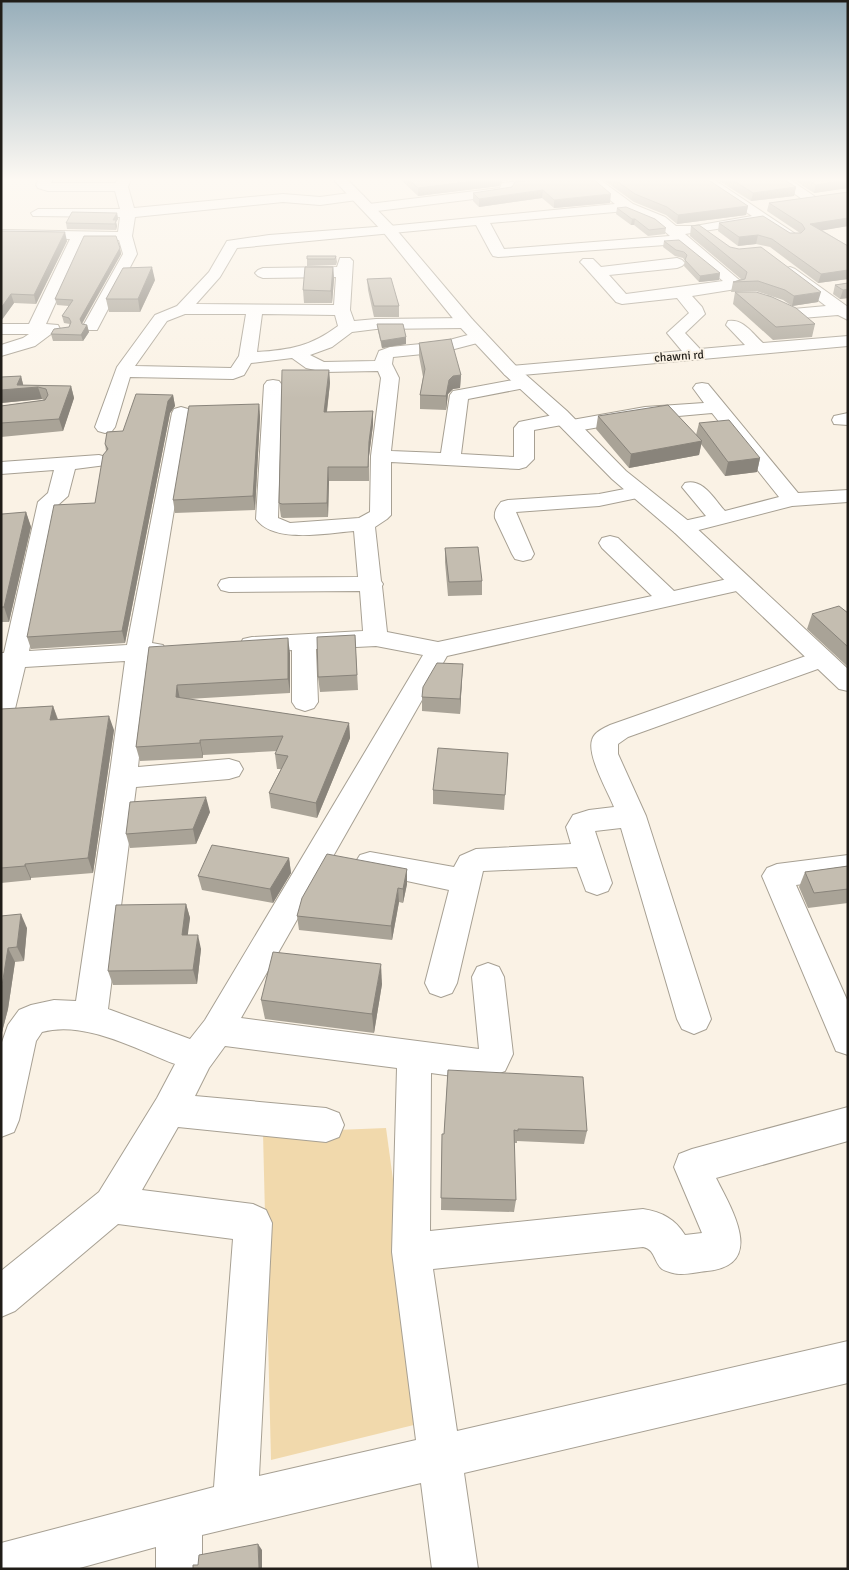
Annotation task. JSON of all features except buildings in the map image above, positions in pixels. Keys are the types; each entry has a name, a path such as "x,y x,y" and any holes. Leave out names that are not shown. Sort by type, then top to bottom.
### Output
{"street":[{"path":"4,360 48,329 74,252"},
{"path":"91,326 130,252"},
{"path":"182,309 215,274 227,252"},
{"path":"267,252 263,277 345,266 342,310 347,327"},
{"path":"407,252 479,337 517,377 567,422 619,475 683,528 820,659 848,683"},
{"path":"498,252 500,254 516,252"},
{"path":"677,264 593,267 622,299 682,294 736,284 698,252"},
{"path":"778,262 845,312"},
{"path":"814,290 839,286"},
{"path":"682,294 716,299 750,297 776,304 790,314 845,312"},
{"path":"682,294 696,310 696,314 675,333 696,355"},
{"path":"105,427 124,371 160,318 182,309 342,310"},
{"path":"247,358 254,310"},
{"path":"124,371 228,375 237,372 242,361 247,358 266,357 319,347 347,327 376,324 466,322"},
{"path":"734,324 759,349"},
{"path":"1,329 48,329"},
{"path":"273,385 267,519 272,524 289,529 364,524 380,515 381,456 390,378 383,364 385,355 390,352 443,347 479,337"},
{"name":"chawni rd","path":"450,460 460,395 517,377 696,355 848,341"},
{"path":"295,352 312,364 324,367 376,366 383,364"},
{"path":"702,388 792,500"},
{"path":"381,456 519,463 524,459 524,428 526,426 718,407"},
{"path":"90,1016 123,778 138,652 181,412"},
{"path":"1,468 99,461"},
{"path":"1,713 8,661 48,502 58,496 66,464"},
{"path":"692,487 721,519"},
{"path":"523,554 506,518 505,508 512,505 599,500 640,492"},
{"path":"683,528 792,500 848,496"},
{"path":"552,504 561,524"},
{"path":"364,524 372,584 376,638"},
{"path":"610,543 669,599"},
{"path":"226,647 376,638 438,650 741,583"},
{"path":"229,585 372,584"},
{"path":"304,642 306,702"},
{"path":"8,661 177,650"},
{"path":"1,1297 112,1205 170,1110 207,1043 438,650"},
{"path":"694,1019 632,816 605,754 605,740 611,735 820,659"},
{"path":"123,778 229,769"},
{"path":"441,983 464,881 470,864 476,860 593,869 580,827 583,823 632,816"},
{"path":"320,853 464,881"},
{"path":"848,866 777,876 848,1040"},
{"path":"1,1120 20,1036 31,1020 54,1014 90,1016 207,1043 414,1055 481,1065 493,1060 496,1054 488,977"},
{"path":"414,1055 411,1252 455,1569"},
{"path":"170,1110 326,1125"},
{"path":"411,1252 643,1228 656,1229 664,1235 676,1255 716,1251 722,1243 721,1229 692,1166 848,1124"},
{"path":"112,1205 253,1223 235,1504"},
{"path":"1,1566 235,1504 848,1362"},
{"path":"178,1519 179,1569"}],"shaded area":[{"path":"386,1128 426,1422 271,1460 263,1133"}]}
